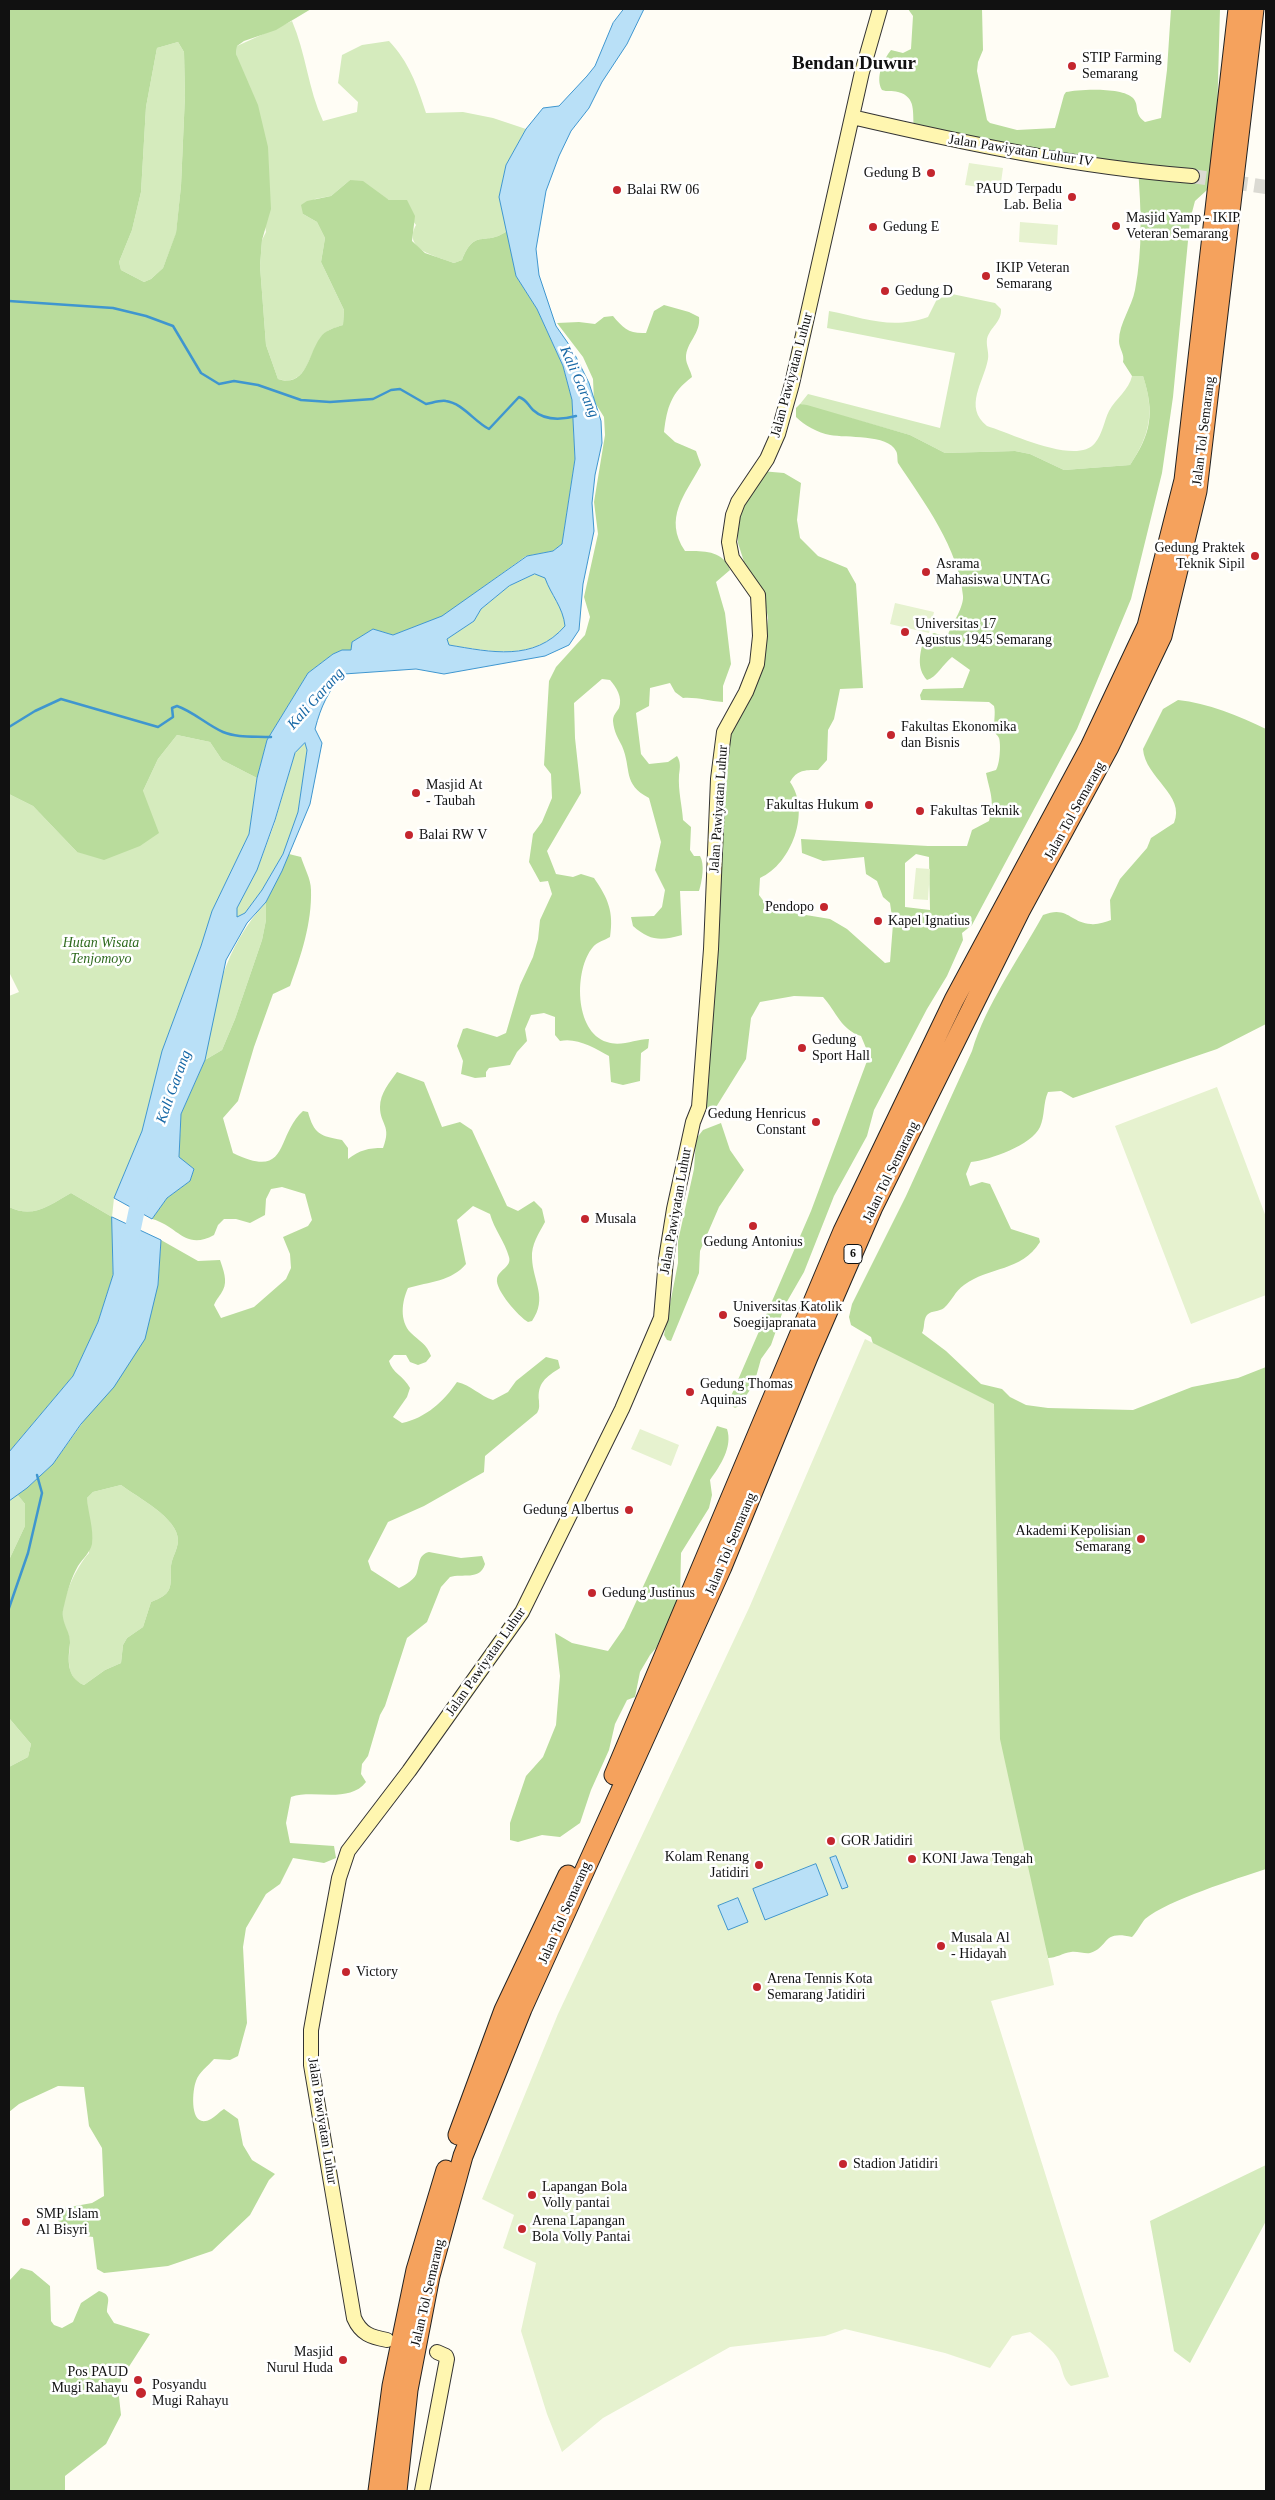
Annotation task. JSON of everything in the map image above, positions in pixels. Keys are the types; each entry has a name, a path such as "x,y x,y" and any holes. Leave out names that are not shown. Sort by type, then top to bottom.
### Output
{"highway":[{"path":"1230,72 1232,9"},
{"name":"Jalan Tol Semarang","path":"378,2491 392,2386 416,2270 450,2155 504,2010 600,1809 843,1231 954,1000 1090,747 1147,626 1184,480 1238,9"},
{"name":"Jalan Tol Semarang","path":"397,2491 408,2390 430,2276 463,2156 522,2009 722,1567 808,1356 873,1207 1020,911 1109,747 1162,636 1197,491 1254,9"}],"main road":[{"name":"Jalan Pawiyatan Luhur","path":"387,2340 367,2335 357,2326 354,2318 311,2066 311,2030 339,1878 348,1851 409,1771 522,1612 622,1409 661,1318 666,1259 674,1209 691,1132 699,1107 711,949 718,779 724,732 746,692 757,664 760,636 758,595 732,558 729,542 733,514 748,485 767,459 778,434 792,384 852,117 880,9"},
{"name":"Jalan Pawiyatan Luhur IV","path":"852,117 936,137 1154,173 1192,176"},
{"path":"422,2491 447,2359 440,2353"}],"green space":[{"path":"9,9 311,9 276,30 244,41 237,46 236,54 258,105 268,147 271,209 262,240 260,266 266,345 278,379 295,379 305,368 322,335 343,325 344,310 321,262 325,238 317,222 303,214 301,205 307,201 331,196 350,180 363,181 389,200 407,200 415,216 412,241 425,253 454,263 462,260 471,244 481,239 493,238 507,231 516,276 537,309 563,366 572,400 575,459 562,544 553,551 526,556 443,616 393,635 373,629 352,642 351,650 342,650 333,654 308,673 267,740 257,778 222,760 210,742 177,735 158,759 143,791 159,833 140,846 104,860 77,852 33,806 9,794","holes":["178,42 184,52 185,95 181,186 176,233 163,268 151,279 144,282 121,270 119,262 132,230 141,192 146,107 157,48"]},
{"path":"908,9 982,9 983,50 978,62 977,71 987,120 990,123 1017,130 1055,128 1066,92 1081,90 1111,90 1128,94 1135,101 1139,116 1145,122 1161,118 1167,70 1171,9 1220,9 1217,118 1207,190 1195,201 1190,220 1173,397 1162,473 1131,599 1077,729 972,925 962,933 963,940 947,976 927,1009 874,1110 867,1136 834,1196 804,1272 785,1305 771,1345 761,1359 754,1384 739,1406 735,1408 728,1403 811,1211 867,1061 866,1048 861,1036 848,1029 839,1020 823,997 794,996 760,1002 751,1018 746,1059 713,1112 700,1109 711,915 730,730 765,649 768,618 764,597 745,565 738,543 738,519 748,488 761,471 784,473 801,483 797,520 800,538 818,556 847,568 856,584 863,688 840,689 834,719 828,730 827,760 818,770 801,772 795,775 790,782 796,794 799,807 795,836 781,861 760,878 759,895 768,907 776,910 830,919 847,929 885,963 890,962 893,924 890,903 883,897 877,881 866,874 864,857 823,861 802,853 801,839 928,846 967,846 972,830 989,821 991,814 991,797 986,773 996,770 1000,749 999,738 994,727 995,709 989,702 921,700 920,695 923,689 963,688 970,670 952,657 934,676 927,680 921,670 920,660 924,638 934,633 947,637 960,609 963,596 960,578 948,544 939,526 898,463 896,451 892,446 876,439 830,435 816,431 796,417 796,408 800,404 807,405 910,435 945,453 1015,451 1030,454 1064,470 1130,465 1143,443 1149,423 1149,401 1143,376 1132,376 1123,362 1119,341 1121,328 1133,296 1138,274 1140,214 1138,168 914,128 911,102 904,94 882,90 879,80 885,59 891,50 903,53 911,49 913,16","holes":["916,854 929,857 930,910 905,907 905,863"]},
{"path":"292,21 323,121 357,112 358,102 338,83 342,55 362,45 389,41 402,57 412,74 426,113 463,112 493,118 526,129 506,165 499,197 507,231 493,238 481,239 471,244 462,260 454,263 423,251 417,246 413,234 416,225 398,201 389,200 350,180 331,196 315,199 303,214 317,222 325,238 321,262 344,310 343,325 330,330 321,337 303,372 297,378 289,380 278,379 266,345 260,266 262,240 266,232 236,54 237,46"},
{"path":"178,42 184,52 185,95 181,186 176,234 163,268 151,279 144,282 121,270 119,262 132,230 141,192 146,107 157,48"},
{"path":"969,163 1003,168 1000,190 965,185"},
{"path":"1020,222 1058,225 1057,245 1019,242"},
{"path":"952,294 995,303 1001,309 1000,317 987,339 988,359 977,394 976,411 980,419 987,426 1027,441 1059,450 1074,451 1086,449 1098,439 1109,411 1128,386 1132,376 1143,376 1149,401 1148,423 1142,444 1130,465 1064,470 1030,454 1015,451 945,453 910,435 800,404 808,394 940,428 955,353 827,328 829,311 878,322 902,323 915,321 928,317 937,299"},
{"path":"664,305 699,317 698,328 688,347 686,360 692,377 679,389 671,401 664,432 675,442 696,451 701,465 679,507 676,517 676,528 685,551 717,555 727,563 730,570 716,582 725,613 731,664 723,686 723,702 683,698 675,692 670,683 650,688 649,706 636,713 641,754 649,764 668,762 677,756 679,761 679,787 683,820 691,827 690,850 694,856 700,856 702,859 700,887 699,891 680,891 682,935 662,939 650,937 633,926 631,917 654,916 662,907 665,890 655,870 661,842 649,798 640,793 631,781 625,754 616,735 613,721 620,704 618,692 610,680 602,679 574,703 575,738 581,793 547,851 556,874 573,877 581,874 594,878 609,906 611,920 610,937 595,945 587,957 580,984 580,999 588,1026 596,1036 607,1042 618,1044 649,1039 648,1048 641,1053 640,1081 623,1085 611,1082 609,1056 579,1042 560,1041 555,1035 555,1017 544,1013 531,1015 525,1029 527,1041 517,1052 510,1065 489,1068 486,1072 486,1077 475,1078 461,1074 463,1061 457,1046 463,1029 467,1028 497,1037 506,1033 520,985 533,957 538,939 540,920 552,894 548,881 540,882 529,862 533,834 542,822 552,798 551,774 544,765 549,681 556,667 585,635 590,617 584,597 598,534 594,502 605,435 604,417 594,401 593,379 583,357 557,323 579,322 595,324 604,317 613,316 627,329 646,333 654,311"},
{"path":"535,574 545,577 564,619 565,626 553,637 539,645 511,651 481,650 449,645 447,639 474,621 481,609 509,586"},
{"path":"895,603 934,612 929,633 890,624"},
{"path":"1178,700 1223,711 1266,729 1266,1024 1217,1049 1073,1098 1061,1091 1048,1092 1042,1123 1036,1134 1029,1140 999,1155 971,1162 966,1174 970,1186 982,1182 990,1184 1011,1229 1039,1238 1040,1242 1024,1259 984,1274 964,1285 944,1308 927,1315 922,1333 946,1351 981,1384 1002,1389 1010,1397 1026,1405 1048,1408 1133,1410 1192,1387 1238,1378 1266,1367 1266,1869 1169,1905 1145,1919 1132,1937 1122,1935 1110,1937 1101,1947 1090,1953 1071,1952 1048,1958 871,1337 851,1325 849,1317 852,1304 906,1196 994,999 1043,915 1051,912 1064,913 1078,921 1093,924 1111,920 1110,900 1120,879 1147,848 1151,838 1174,823 1176,813 1174,804 1170,795 1150,769 1143,749 1163,709"},
{"name":"Hutan Wisata Tenjomoyo","path":"177,735 210,742 222,760 257,778 249,834 212,911 162,1051 142,1131 114,1198 112,1217 71,1193 56,1202 34,1211 26,1212 9,1207 9,996 19,992 9,972 9,794 33,806 77,852 143,791 158,759"},
{"path":"305,743 307,750 298,812 283,854 262,890 245,913 237,917 237,908 257,870 274,825 295,753"},
{"path":"289,854 301,857 311,886 310,915 305,939 290,986 273,994 254,1047 238,1101 223,1118 233,1153 251,1160 264,1162 273,1159 279,1152 294,1121 303,1111 308,1112 313,1125 319,1133 342,1140 348,1148 348,1159 364,1150 383,1148 386,1130 380,1113 380,1102 386,1088 397,1072 424,1082 442,1127 460,1122 472,1130 507,1206 518,1211 534,1201 542,1209 545,1222 536,1239 532,1253 539,1305 532,1321 528,1322 519,1315 500,1290 497,1279 509,1263 509,1257 490,1214 473,1206 457,1220 466,1264 460,1270 447,1277 408,1288 403,1305 405,1323 407,1328 425,1346 431,1356 426,1362 418,1365 410,1362 406,1355 394,1355 389,1361 393,1369 405,1380 410,1388 407,1397 393,1417 402,1423 427,1413 446,1396 457,1382 493,1400 508,1392 516,1381 546,1357 558,1360 560,1368 541,1385 537,1413 485,1456 484,1472 424,1506 388,1522 368,1561 371,1570 399,1588 415,1577 421,1557 425,1553 429,1552 461,1558 482,1556 485,1564 483,1569 475,1575 450,1577 441,1587 427,1622 407,1638 368,1756 362,1764 361,1774 366,1782 359,1789 350,1793 331,1795 310,1794 291,1797 286,1823 290,1843 334,1846 336,1858 324,1863 293,1858 280,1884 266,1894 246,1928 243,1947 247,2023 238,2056 230,2060 214,2059 201,2072 197,2078 193,2101 199,2120 211,2119 224,2109 238,2119 243,2145 252,2160 275,2174 269,2180 250,2215 212,2251 168,2266 104,2273 97,2269 93,2237 73,2234 58,2221 64,2208 92,2203 104,2196 102,2148 89,2126 84,2087 58,2086 19,2104 9,2112 9,1767 28,1757 31,1744 9,1718 9,1560 25,1526 25,1504 17,1494 27,1488 53,1464 81,1425 158,1285 161,1240 198,1261 220,1260 225,1275 225,1283 214,1305 221,1318 254,1307 286,1279 291,1268 290,1254 283,1237 308,1226 312,1220 305,1194 282,1187 271,1189 266,1199 265,1215 250,1223 236,1219 224,1219 218,1225 214,1235 204,1239 188,1239 161,1222 152,1219 167,1198 190,1181 194,1169 179,1158 181,1114 205,1060 222,1050 235,1019 262,940 266,920 266,902","holes":["121,1485 156,1509 176,1532 178,1544 171,1566 171,1582 166,1594 151,1602 143,1627 127,1638 123,1645 121,1663 105,1670 84,1685 78,1682 71,1673 70,1639 64,1622 63,1612 73,1575 92,1544 87,1498 93,1492"]},
{"path":"916,868 930,869 928,900 913,899"},
{"path":"266,902 266,920 262,940 235,1019 222,1050 205,1060 217,995 230,956 252,919"},
{"path":"1217,1087 1266,1217 1266,1295 1191,1324 1115,1126"},
{"path":"721,1123 730,1150 744,1170 719,1207 700,1251 699,1273 671,1341 667,1340 664,1335 678,1263 678,1241 694,1169 696,1139 703,1130"},
{"path":"71,1193 112,1217 113,1275 98,1322 73,1376 9,1452 9,1207 26,1212 34,1211 48,1206"},
{"name":"GOR Jatidiri","path":"865,1339 994,1404 1000,1739 1054,1985 991,2001 1109,2377 1071,2386 1066,2381 1059,2361 1053,2353 1030,2332 1012,2336 990,2368 945,2353 845,2329 825,2336 730,2347 603,2418 562,2452 547,2414 521,2331 536,2263 503,2248 514,2215 482,2199 558,2014 749,1608"},
{"path":"717,1426 727,1429 727,1449 710,1480 712,1495 709,1508 681,1553 680,1597 656,1648 640,1672 635,1697 627,1700 615,1724 609,1750 591,1790 580,1823 560,1837 542,1835 518,1842 510,1840 510,1823 526,1776 543,1757 556,1725 560,1676 555,1633 572,1643 608,1651 624,1628"},
{"path":"640,1429 679,1445 671,1466 631,1449"},
{"path":"121,1485 156,1509 176,1532 178,1544 171,1566 171,1582 166,1594 151,1602 143,1627 127,1638 123,1645 121,1663 105,1670 84,1685 78,1682 71,1673 70,1642 63,1620 64,1603 74,1575 89,1553 87,1498 93,1492"},
{"path":"17,1494 25,1504 25,1526 9,1560 9,1501"},
{"path":"9,1718 31,1744 28,1757 9,1767"},
{"path":"1266,2165 1266,2221 1190,2363 1174,2351 1150,2221"},
{"path":"21,2268 32,2271 50,2286 51,2321 54,2325 62,2328 73,2322 81,2303 99,2291 108,2297 107,2312 114,2323 150,2334 121,2379 119,2397 121,2415 106,2444 65,2476 65,2491 9,2491 9,2281"}],"water":[{"path":"624,9 644,9 627,44 602,82 589,108 571,131 559,156 546,191 536,249 539,275 556,326 572,349 589,383 601,421 602,443 595,475 592,503 594,531 583,584 579,630 569,645 545,656 444,674 416,669 344,674 329,693 315,729 322,743 310,804 282,871 266,902 247,923 226,960 205,1060 181,1114 179,1157 194,1169 190,1181 167,1198 152,1219 114,1198 142,1131 162,1051 212,911 249,834 257,778 267,740 308,673 333,654 342,650 351,650 352,642 373,629 393,635 442,616 527,556 553,551 562,544 575,459 572,400 563,366 537,309 516,276 499,197 506,165 526,129 543,108 559,106 587,76 595,66 613,23","holes":["535,574 545,578 564,619 565,626 553,637 540,645 526,650 511,652 496,652 449,645 447,639 474,621 481,609 509,586","305,743 307,750 298,812 283,854 262,890 245,913 237,917 237,908 257,870 275,820 295,753"]},
{"path":"112,1217 161,1240 158,1285 145,1339 114,1387 81,1424 53,1464 27,1488 9,1501 9,1452 73,1376 98,1322 113,1275"},
{"path":"836,1856 848,1887 842,1889 830,1858"},
{"path":"816,1864 828,1895 765,1920 753,1889"},
{"path":"738,1898 748,1922 728,1930 718,1906"}],"waterway":[{"path":"9,301 113,308 146,316 173,326 201,373 219,384 234,381 258,385 301,400 330,402 373,399 391,390 400,389 426,404 441,401 452,402 489,429 519,397 538,414 548,418 559,419 576,416"},
{"path":"9,727 35,711 61,699 158,727 173,717 172,708 177,706 228,734 271,737"},
{"name":"Kali Garang","path":"129,1247 141,1190"},
{"path":"9,1608 28,1553 42,1493 37,1475"}],"tunnel":[{"path":"1192,176 1266,187"}],"place":[{"name":"STIP Farming Semarang","path":"1072,66"},
{"name":"Gedung B","path":"931,173"},
{"name":"Balai RW 06","path":"617,190"},
{"name":"PAUD Terpadu Lab. Belia","path":"1072,197"},
{"name":"Masjid Yamp - IKIP Veteran Semarang","path":"1116,226"},
{"name":"Gedung E","path":"873,227"},
{"name":"IKIP Veteran Semarang","path":"986,276"},
{"name":"Gedung D","path":"885,291"},
{"name":"Gedung Praktek Teknik Sipil","path":"1255,556"},
{"name":"Asrama Mahasiswa UNTAG","path":"926,572"},
{"name":"Universitas 17 Agustus 1945 Semarang","path":"905,632"},
{"name":"Fakultas Ekonomika dan Bisnis","path":"891,735"},
{"name":"Masjid At - Taubah","path":"416,793"},
{"name":"Fakultas Hukum","path":"869,805"},
{"name":"Fakultas Teknik","path":"920,811"},
{"name":"Balai RW V","path":"409,835"},
{"name":"Pendopo","path":"824,907"},
{"name":"Kapel Ignatius","path":"878,921"},
{"name":"Gedung Sport Hall","path":"802,1048"},
{"name":"Gedung Henricus Constant","path":"816,1122"},
{"name":"Musala","path":"585,1219"},
{"name":"Gedung Antonius","path":"753,1226"},
{"name":"Universitas Katolik Soegijapranata","path":"723,1315"},
{"name":"Gedung Thomas Aquinas","path":"690,1392"},
{"name":"Gedung Albertus","path":"629,1510"},
{"name":"Akademi Kepolisian Semarang","path":"1141,1539"},
{"name":"Gedung Justinus","path":"592,1593"},
{"name":"GOR Jatidiri","path":"831,1841"},
{"name":"KONI Jawa Tengah","path":"912,1859"},
{"name":"Kolam Renang Jatidiri","path":"759,1865"},
{"name":"Musala Al - Hidayah","path":"941,1946"},
{"name":"Victory","path":"346,1972"},
{"name":"Arena Tennis Kota Semarang Jatidiri","path":"757,1987"},
{"name":"Stadion Jatidiri","path":"843,2164"},
{"name":"Lapangan Bola Volly pantai","path":"532,2195"},
{"name":"SMP Islam Al Bisyri","path":"26,2222"},
{"name":"Arena Lapangan Bola Volly Pantai","path":"522,2229"},
{"name":"Masjid Nurul Huda","path":"343,2360"},
{"name":"Pos PAUD Mugi Rahayu","path":"138,2380"},
{"name":"Posyandu Mugi Rahayu","path":"141,2393"}],"district":[{"name":"Bendan Duwur","path":"854,64"}]}
